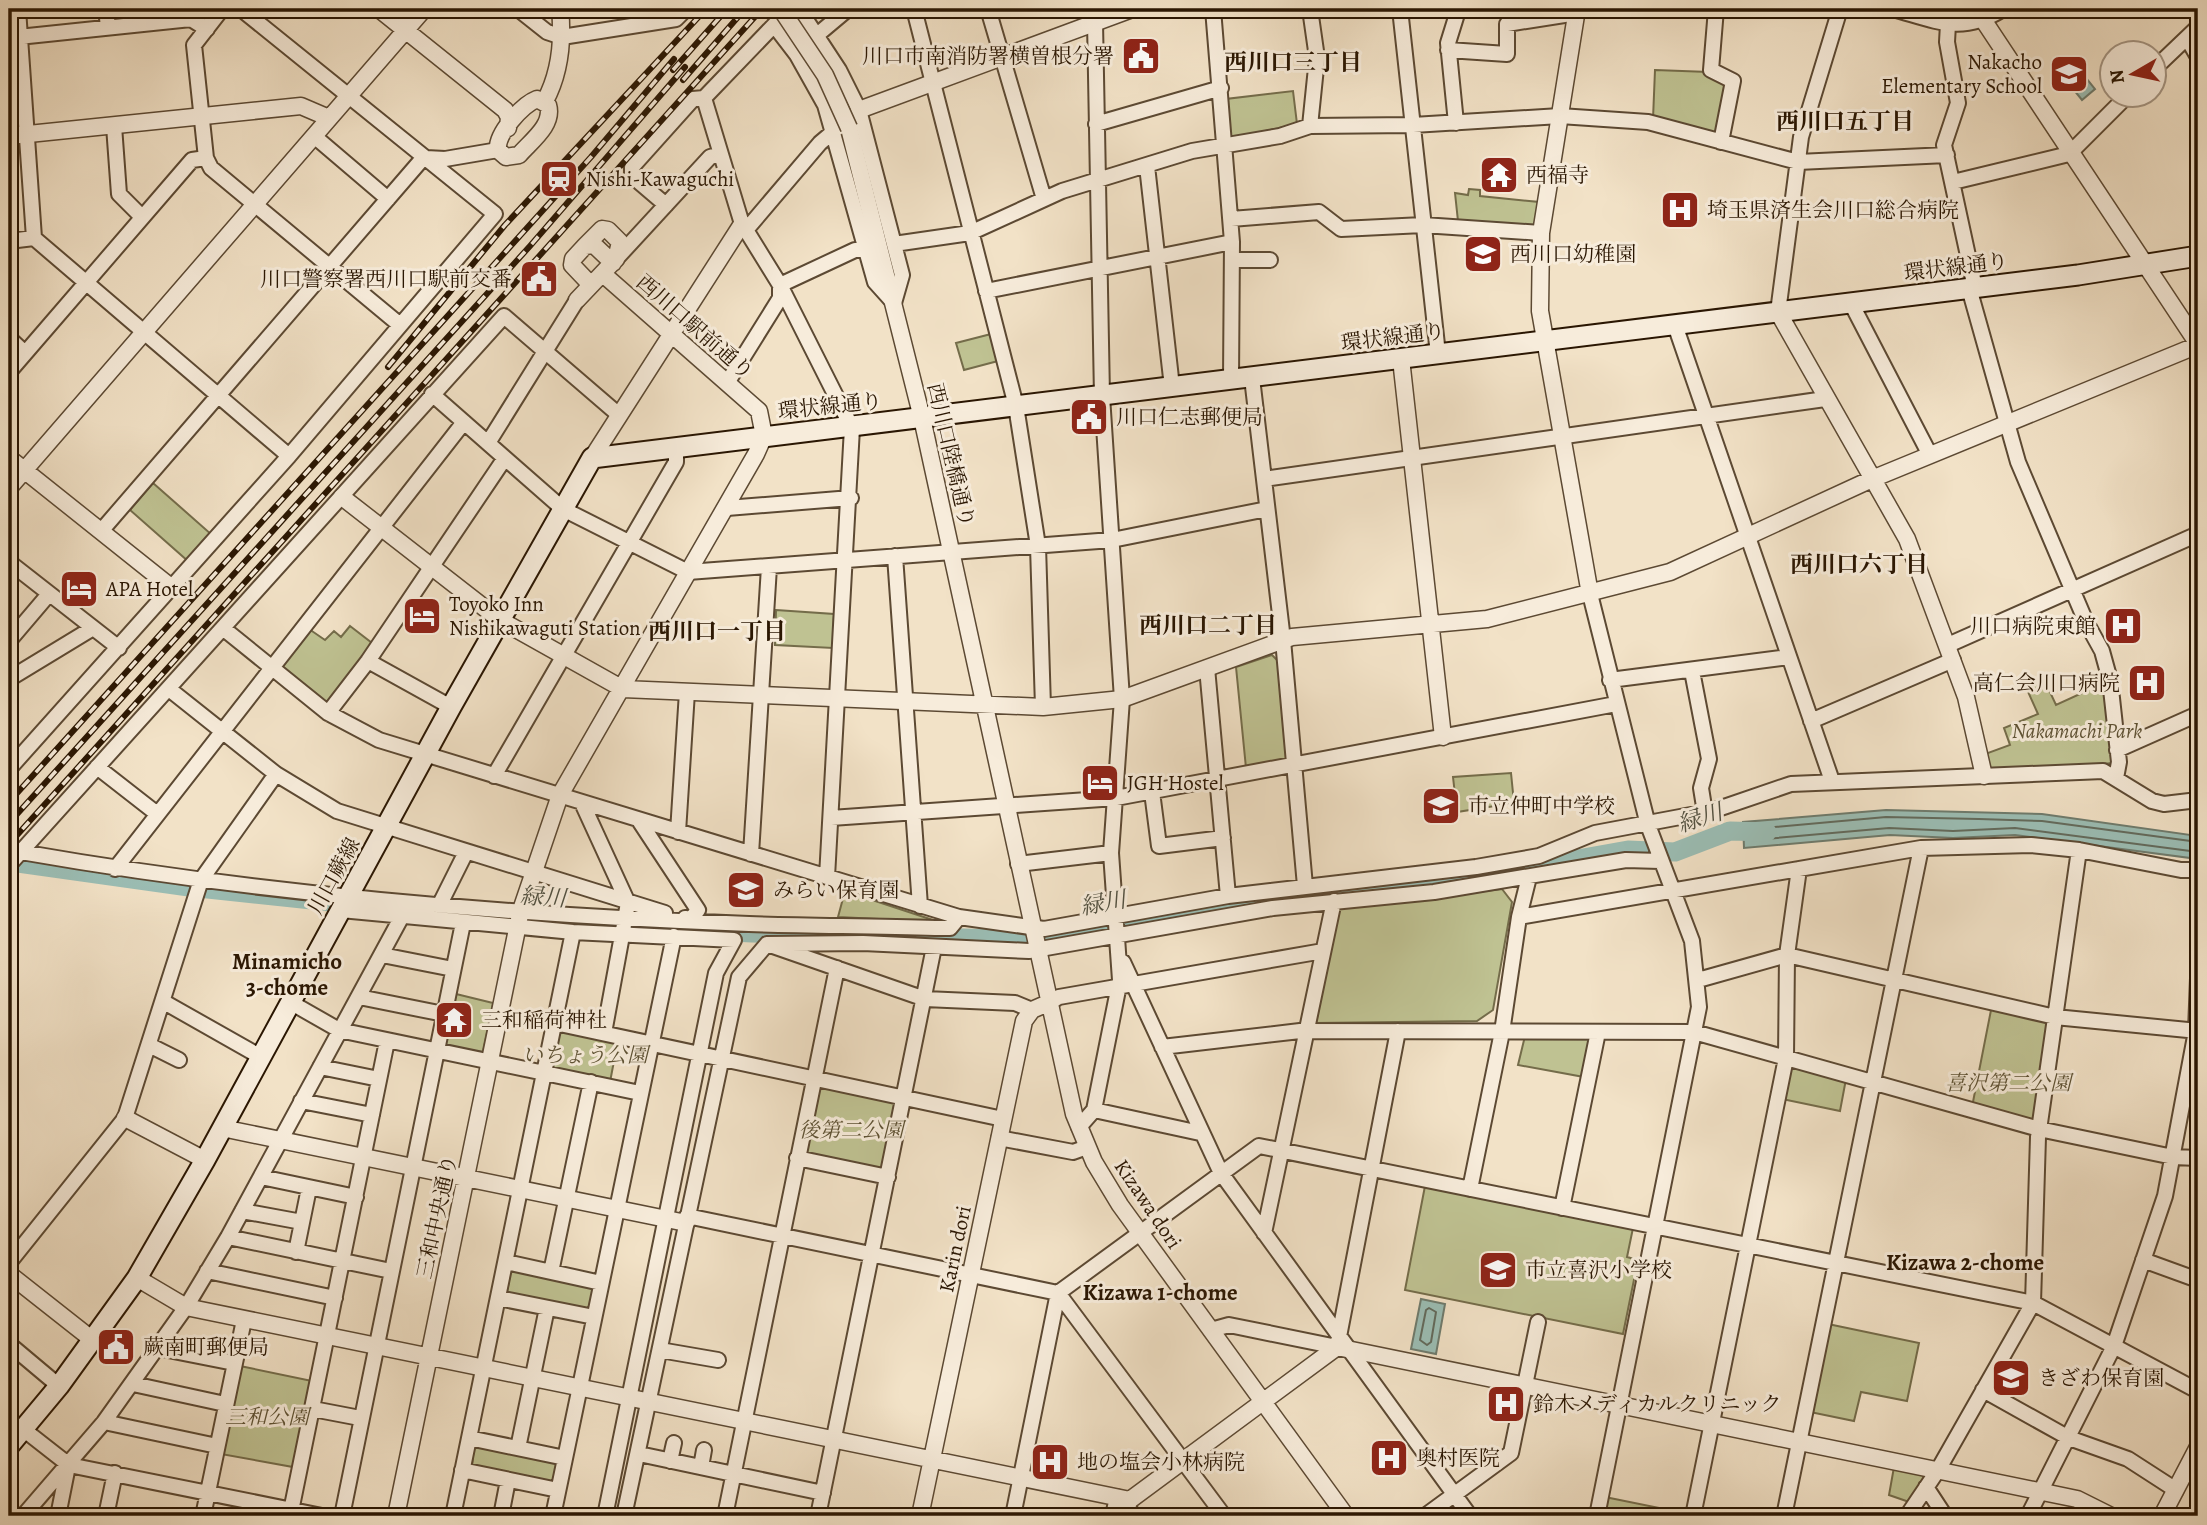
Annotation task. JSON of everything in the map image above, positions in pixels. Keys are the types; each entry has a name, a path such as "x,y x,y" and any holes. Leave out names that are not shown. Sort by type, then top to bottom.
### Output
{"main road":[{"name":"環状線通り","path":"592,458 1543,342 1972,288 2198,256"},
{"name":"川口蕨線","path":"9,1446 59,1386 137,1278 205,1160 451,707 592,458"}],"street":[{"path":"18,9 15,38 27,135 34,238 289,456"},
{"path":"106,9 108,27"},
{"path":"222,9 194,45 206,158 211,167 253,205 400,324"},
{"path":"9,769 289,456 495,214 242,9"},
{"path":"379,9 501,107 509,117 508,128"},
{"path":"9,488 424,9"},
{"path":"518,9 547,32 562,37 676,19 686,9"},
{"path":"545,101 552,86 562,37 560,9"},
{"name":"西川口陸橋通り","path":"781,9 825,75 894,303 922,418 1037,950"},
{"path":"666,205 632,176 632,167 693,99 704,98 789,9"},
{"path":"799,9 817,35 859,110 902,275 894,303"},
{"path":"817,35 848,9"},
{"path":"914,9 1016,406 1038,546 1043,707"},
{"path":"988,9 1044,200"},
{"path":"592,458 671,334 744,227 859,110 1095,22 1111,12 1132,9"},
{"path":"1213,9 1231,219 1230,380"},
{"path":"1310,9 1317,58 1310,126"},
{"path":"1400,9 1438,354"},
{"path":"1716,9 1711,70 1733,81 1721,142"},
{"path":"1840,9 1801,137 1778,312 1907,540 1966,697 1984,776"},
{"path":"1893,9 1948,24 2003,9"},
{"path":"1448,50 1507,54 1507,24 1577,11 1541,233 1540,311 1543,342 1590,594 1610,680 1648,825 1692,941 1698,980 1699,1007 1695,1032 1597,1516"},
{"path":"1457,15 1448,50 1457,122"},
{"path":"342,497 500,620 623,689 1043,707 1122,699 1292,637 1487,619 1670,572 1872,479 2198,344 1979,15"},
{"path":"15,38 191,19 207,29"},
{"path":"1095,22 1102,396 1122,699 1111,853 1117,941 1126,986 1162,1047 1221,1173 1341,1344 1471,1516"},
{"path":"1948,24 1947,41 1958,103 1944,145 1972,288 2018,462 2110,680 2119,762 2116,778"},
{"path":"774,25 810,77 841,129 865,250 875,282 894,303"},
{"path":"2168,56 2198,27"},
{"path":"2187,38 2198,57"},
{"path":"1096,124 1221,88"},
{"path":"704,98 744,227 780,285 852,428 851,498 827,877"},
{"path":"531,101 545,101 550,111 547,123 519,155 506,157 498,150 498,141 531,101"},
{"path":"9,136 301,106 329,118"},
{"path":"501,107 523,110"},
{"path":"1952,181 2069,153 2115,108"},
{"path":"894,244 970,233 1044,200 1096,182 1225,144 1280,136 1310,126 1413,125 1560,116 1648,122 1798,162 1947,155"},
{"path":"114,126 119,194 142,217"},
{"path":"314,136 388,199"},
{"path":"424,157 445,159 498,150"},
{"path":"488,443 544,349 577,300 710,157 720,154"},
{"path":"102,530 424,157"},
{"path":"9,372 192,160 206,158"},
{"path":"1147,166 1172,387"},
{"path":"1231,219 1319,212 1341,229 1423,225 1541,233"},
{"name":"西川口駅前通り","path":"606,270 620,242 608,230 599,230 573,259 572,265 606,270 616,286 759,411 764,436"},
{"path":"9,241 34,238"},
{"path":"986,291 1232,242"},
{"path":"780,285 855,250 865,250"},
{"path":"1232,260 1270,260"},
{"path":"727,383 780,298 780,285"},
{"path":"1852,303 1930,455"},
{"path":"9,865 504,316 620,415"},
{"path":"1675,325 1832,781"},
{"path":"9,338 25,353"},
{"path":"1401,359 1443,737"},
{"path":"1252,378 1283,640 1305,886"},
{"path":"432,394 563,509 688,572 1112,540 1267,509"},
{"path":"1264,479 1825,398"},
{"path":"115,869 156,813 464,422"},
{"name":"三和中央通り","path":"396,1516 520,919 560,795 727,508 764,436"},
{"path":"494,776 676,461 676,447"},
{"path":"9,458 172,588"},
{"path":"328,713 368,661 505,458"},
{"path":"727,508 851,498"},
{"path":"1811,721 2073,590 2198,534"},
{"path":"895,556 920,906"},
{"path":"9,562 119,648"},
{"path":"751,854 769,567"},
{"path":"9,641 49,594"},
{"path":"9,679 93,628"},
{"path":"224,629 328,713 379,740 560,795 583,805 920,906 959,917 1032,928 1115,918 1228,896 1432,872 1539,856 1595,833 1705,813 1791,784 2103,771 2152,801 2164,804 2198,800"},
{"path":"1610,680 1789,657"},
{"path":"368,661 451,707"},
{"path":"1207,668 1228,896"},
{"path":"1692,671 1709,759 1701,789 1705,813"},
{"path":"169,689 276,774 337,811 534,873 627,910"},
{"path":"678,832 687,692"},
{"path":"831,818 1116,798 1616,704"},
{"path":"2117,750 2198,714"},
{"path":"97,767 156,813"},
{"path":"9,1263 125,1118 201,880 276,774"},
{"path":"1152,792 1159,846 1223,838"},
{"path":"583,805 611,866 627,910 604,1033"},
{"path":"640,822 698,910 691,919"},
{"path":"1519,917 1921,848 2031,845 2079,850 2181,870 2198,870"},
{"path":"1784,1516 1921,848"},
{"path":"1907,1516 1938,1470 2032,1303 2039,1129 2079,850"},
{"path":"20,852 345,903 401,918 463,923 627,910 691,919 943,928 950,928 959,917"},
{"path":"440,904 466,852"},
{"path":"1018,864 1111,853"},
{"path":"629,1515 686,1220 739,977 767,944 778,941 1037,950 1117,941 1208,918 1334,901 1434,892 1626,860 1660,861"},
{"path":"596,872 611,866"},
{"path":"1693,1516 1786,1058 1787,955 1799,869"},
{"path":"1470,1189 1502,1031 1519,917 1529,877"},
{"path":"1264,1233 1334,901"},
{"path":"345,903 440,904 573,932 734,940 716,973 604,1516"},
{"path":"23,1516 104,1422 186,1307 228,1237 401,918"},
{"path":"342,1516 463,923"},
{"path":"453,1516 573,932"},
{"path":"553,1516 674,936"},
{"path":"767,944 925,999 1015,1003 1032,1010 1059,998 1323,951"},
{"path":"818,1516 934,947"},
{"name":"Kizawa dori","path":"1037,950 1066,1087 1087,1147 1111,1191 1346,1516"},
{"path":"382,955 453,969"},
{"path":"1698,980 1787,955 2055,1017 2197,1031"},
{"path":"725,1516 837,968"},
{"path":"2028,1516 2043,1492 2114,1346 2165,1196 2197,1031 2198,978"},
{"path":"1079,1127 1094,1110 1126,986"},
{"path":"359,997 444,1014"},
{"path":"164,1002 261,1057"},
{"path":"290,1002 340,1030 640,1093"},
{"name":"Karin dori","path":"920,1516 1024,1021 1032,1010"},
{"path":"555,1023 700,1053 721,1061 1003,1119"},
{"path":"1162,1047 1306,1031 1695,1032 2039,1129 2172,1157 2198,1158"},
{"path":"1113,1516 1123,1498 1182,1459 1341,1344 1371,1167 1398,1031"},
{"path":"1562,1208 1598,1032"},
{"path":"290,1513 387,1041"},
{"path":"149,1045 180,1060"},
{"path":"320,1067 379,1079"},
{"path":"551,1272 591,1082"},
{"path":"301,1101 372,1115"},
{"path":"1094,1110 1200,1132"},
{"path":"125,1118 205,1160"},
{"path":"222,1128 615,1209 782,1236 1058,1293 1224,1516"},
{"path":"999,1139 1073,1152 1087,1147"},
{"path":"1013,1516 1058,1293 1259,1146 2032,1303 2198,1391"},
{"path":"797,1158 888,1177"},
{"path":"261,1177 356,1197"},
{"path":"296,1251 309,1188"},
{"path":"242,1211 302,1222"},
{"path":"228,1237 391,1271"},
{"path":"2143,1260 2198,1280"},
{"path":"506,1262 601,1283"},
{"path":"207,1271 335,1298"},
{"path":"9,1274 16,1286 94,1340"},
{"path":"137,1278 186,1307 244,1320 1123,1498"},
{"path":"498,1298 594,1317"},
{"path":"518,1448 547,1308"},
{"path":"203,1516 244,1320"},
{"path":"1425,1516 1511,1453 1538,1322"},
{"path":"1211,1330 1229,1325 1341,1344 1525,1385 2077,1499 2111,1516"},
{"path":"9,1344 59,1386"},
{"path":"159,1348 234,1363"},
{"path":"660,1350 718,1360"},
{"path":"133,1384 225,1404"},
{"path":"1983,1390 2069,1438 2128,1459 2176,1490"},
{"path":"313,1409 360,1418"},
{"path":"104,1422 217,1446"},
{"path":"23,1429 69,1465 208,1491 290,1513 322,1516"},
{"path":"469,1438 565,1458"},
{"path":"670,1461 674,1443"},
{"path":"2162,1516 2198,1447"},
{"path":"701,1467 704,1450"},
{"path":"639,1454 823,1493"},
{"path":"58,1516 69,1465"},
{"path":"462,1470 558,1490"},
{"path":"110,1516 115,1474"},
{"path":"501,1516 508,1480"},
{"path":"1926,1487 1945,1516"},
{"path":"1123,1498 1134,1516"}],"green space":[{"path":"1655,70 1709,72 1727,81 1718,136 1653,119"},
{"path":"1293,91 1297,124 1233,138 1228,131 1226,99"},
{"path":"1469,189 1480,190 1480,196 1539,202 1535,228 1458,221 1455,193 1468,195"},
{"path":"991,334 998,361 964,370 956,343"},
{"path":"153,483 212,535 189,562 130,510"},
{"path":"776,610 834,614 833,648 775,645"},
{"path":"350,626 372,643 333,702 325,704 283,670 283,662 309,629 325,640 334,631 341,637"},
{"path":"1272,655 1278,661 1287,757 1283,762 1246,768 1236,667"},
{"name":"Nakamachi Park","path":"2043,677 2056,705 2106,682 2115,763 1990,771 1985,754 2010,745 2004,728 2038,714 2025,685"},
{"path":"1511,773 1514,803 1457,812 1453,777"},
{"path":"1502,889 1512,902 1493,1010 1477,1021 1316,1023 1338,908"},
{"path":"845,891 939,922 838,917"},
{"path":"452,993 493,1003 482,1055 444,1048"},
{"name":"喜沢第二公園","path":"1992,1005 2050,1019 2034,1122 1972,1107"},
{"name":"いちょう公園","path":"560,1028 618,1040 610,1082 551,1069"},
{"path":"1525,1036 1589,1036 1591,1040 1584,1077 1518,1065"},
{"path":"1788,1065 1846,1079 1840,1111 1782,1099"},
{"name":"後第二公園","path":"820,1087 897,1102 885,1171 804,1155"},
{"path":"1425,1186 1633,1228 1627,1257 1638,1260 1623,1334 1405,1290"},
{"path":"515,1268 591,1284 595,1289 591,1310 510,1296 507,1292 511,1270"},
{"path":"1828,1324 1919,1343 1907,1401 1861,1392 1854,1421 1810,1412"},
{"name":"三和公園","path":"240,1366 312,1381 293,1467 221,1454"},
{"path":"474,1445 558,1462 554,1482 472,1467"},
{"path":"1894,1467 1928,1475 1912,1503 1889,1495"},
{"path":"1605,1497 1689,1514 1689,1516 1601,1516"}],"water":[{"path":"2070,58 2095,89 2082,100 2057,69"},
{"path":"1886,810 2042,814 2198,836 2198,859 2015,835 1953,838 1890,835 1744,848 1743,822"},
{"path":"1421,1299 1445,1304 1436,1354 1411,1349"}],"waterway":[{"name":"緑川","path":"430,912 535,922 752,933 1050,940 1243,904 1506,872 1628,850 1675,852 1730,831 1767,832"},
{"name":"緑川","path":"9,857 18,863 189,887 359,905"}],"railway":[{"path":"388,367 505,225 706,9"},
{"path":"673,70 727,9"},
{"path":"683,80 745,9"},
{"path":"9,844 762,9"},
{"path":"9,802 591,157 674,59"},
{"path":"9,823 530,246 685,67"}],"place":[{"name":"川口市南消防署横曽根分署","path":"1141,56"},
{"name":"Nakacho Elementary School","path":"2069,74"},
{"name":"西福寺","path":"1499,175"},
{"name":"Nishi-Kawaguchi","path":"559,179"},
{"name":"埼玉県済生会川口総合病院","path":"1680,210"},
{"name":"西川口幼稚園","path":"1483,254"},
{"name":"川口警察署西川口駅前交番","path":"539,279"},
{"name":"川口仁志郵便局","path":"1089,417"},
{"name":"APA Hotel","path":"79,589"},
{"name":"Toyoko Inn Nishikawaguti Station","path":"422,616"},
{"name":"川口病院東館","path":"2123,626"},
{"name":"高仁会川口病院","path":"2147,683"},
{"name":"JGH Hostel","path":"1100,783"},
{"name":"市立仲町中学校","path":"1441,806"},
{"name":"みらい保育園","path":"746,890"},
{"name":"三和稲荷神社","path":"454,1020"},
{"name":"市立喜沢小学校","path":"1498,1270"},
{"name":"蕨南町郵便局","path":"116,1347"},
{"name":"きざわ保育園","path":"2011,1378"},
{"name":"鈴木メディカルクリニック","path":"1506,1404"},
{"name":"奥村医院","path":"1389,1458"},
{"name":"地の塩会小林病院","path":"1050,1462"}],"district":[{"name":"西川口三丁目","path":"1293,62"},
{"name":"西川口五丁目","path":"1845,121"},
{"name":"西川口六丁目","path":"1859,564"},
{"name":"西川口二丁目","path":"1208,625"},
{"name":"西川口一丁目","path":"717,631"},
{"name":"Minamicho 3-chome","path":"287,974"},
{"name":"Kizawa 2-chome","path":"1965,1262"},
{"name":"Kizawa 1-chome","path":"1160,1292"}]}
